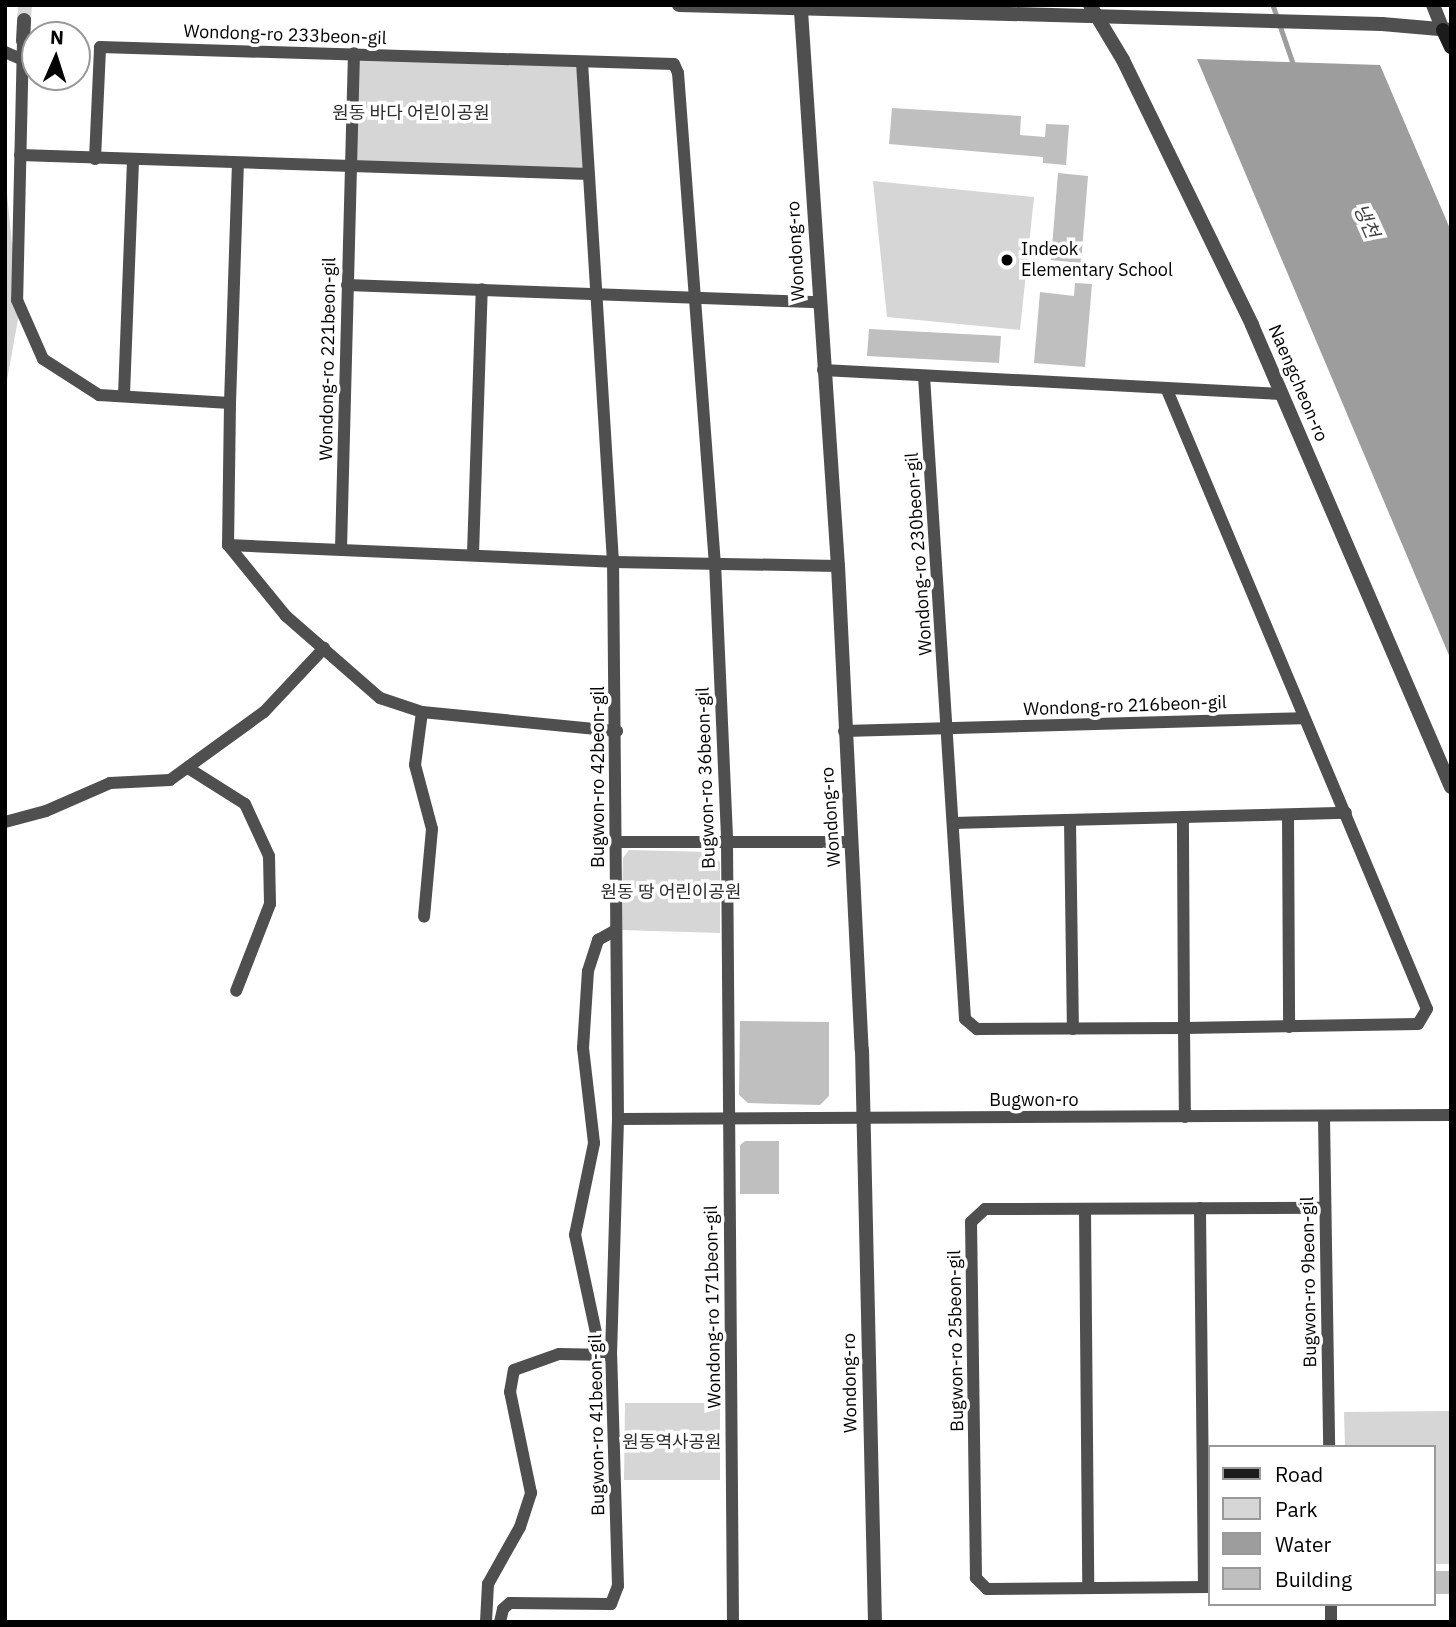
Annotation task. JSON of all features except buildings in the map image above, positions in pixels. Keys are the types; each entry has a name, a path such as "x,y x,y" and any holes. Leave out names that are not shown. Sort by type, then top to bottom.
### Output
{"main road":[{"path":"1447,30 1451,47"}],"street":[{"path":"679,5 801,11 1094,11 1180,20 1382,24 1447,30"},
{"path":"1433,5 1447,30"},
{"name":"Wondong-ro","path":"801,11 818,302 838,566 844,731 852,842 863,1118 875,1622"},
{"name":"Naengcheon-ro","path":"1094,11 1214,244 1282,394 1451,786"},
{"name":"Wondong-ro 233beon-gil","path":"95,159 100,47 674,64 694,294"},
{"path":"5,52 21,59"},
{"name":"Wondong-ro 221beon-gil","path":"341,549 354,54"},
{"path":"582,62 613,562"},
{"path":"22,91 17,300 43,359 99,395 230,403"},
{"path":"20,155 133,162 589,174"},
{"path":"124,395 133,162"},
{"path":"239,165 230,403 228,545 286,616 380,698 422,712 617,731"},
{"path":"347,285 694,294 818,302"},
{"path":"473,554 482,289"},
{"path":"694,294 715,562"},
{"path":"823,370 1282,394"},
{"name":"Wondong-ro 230beon-gil","path":"924,376 949,730"},
{"path":"949,730 965,1019 977,1029 1418,1024 1427,1009 1167,390"},
{"path":"228,545 613,562 838,566"},
{"name":"Bugwon-ro 42beon-gil","path":"613,562 617,731 614,931 618,1119"},
{"name":"Bugwon-ro 36beon-gil","path":"715,562 727,842 729,1119"},
{"path":"5,822 46,811 110,783 157,784 188,768 264,712 324,648"},
{"path":"422,712 415,765 432,829 424,917"},
{"name":"Wondong-ro 216beon-gil","path":"844,731 1303,718"},
{"path":"188,768 245,804 258,824 269,856 270,904 236,991"},
{"path":"953,823 1346,813"},
{"path":"1288,815 1289,1027"},
{"path":"1183,817 1185,1117"},
{"path":"1070,820 1073,1029"},
{"path":"615,842 852,842"},
{"path":"486,1622 488,1584 520,1527 531,1493 510,1392 514,1370 559,1354 606,1355 575,1235 594,1143 583,1048 588,971 598,940 614,931"},
{"name":"Bugwon-ro","path":"618,1119 1451,1115"},
{"name":"Bugwon-ro 9beon-gil","path":"1324,1116 1329,1445"},
{"name":"Bugwon-ro 41beon-gil","path":"500,1622 503,1609 510,1603 611,1604 616,1597 606,1355 618,1119"},
{"name":"Wondong-ro 171beon-gil","path":"729,1119 733,1622"},
{"path":"1085,1210 1088,1588 1207,1587 1200,1208"},
{"name":"Bugwon-ro 25beon-gil","path":"1088,1588 987,1589 976,1577 971,1222 985,1209 1325,1208"}],"green space":[{"name":"원동 바다 어린이공원","path":"354,53 582,62 589,174 351,169"},
{"path":"5,174 19,314 5,391"},
{"path":"873,181 1034,197 1020,330 887,317"},
{"name":"원동 땅 어린이공원","path":"629,850 711,852 720,862 720,933 621,930 623,858"},
{"name":"원동역사공원","path":"625,1403 720,1403 720,1480 624,1480"},
{"path":"1451,1411 1451,1564 1435,1564 1435,1445 1345,1445 1344,1412"}],"water":[{"path":"1197,59 1380,65 1451,231 1451,660"}],"waterway":[{"name":"냉천","path":"1273,5 1294,66"}],"tunnel":[{"path":"24,20 25,5"}],"place":[{"name":"Indeok Elementary School","path":"1007,260"}]}
